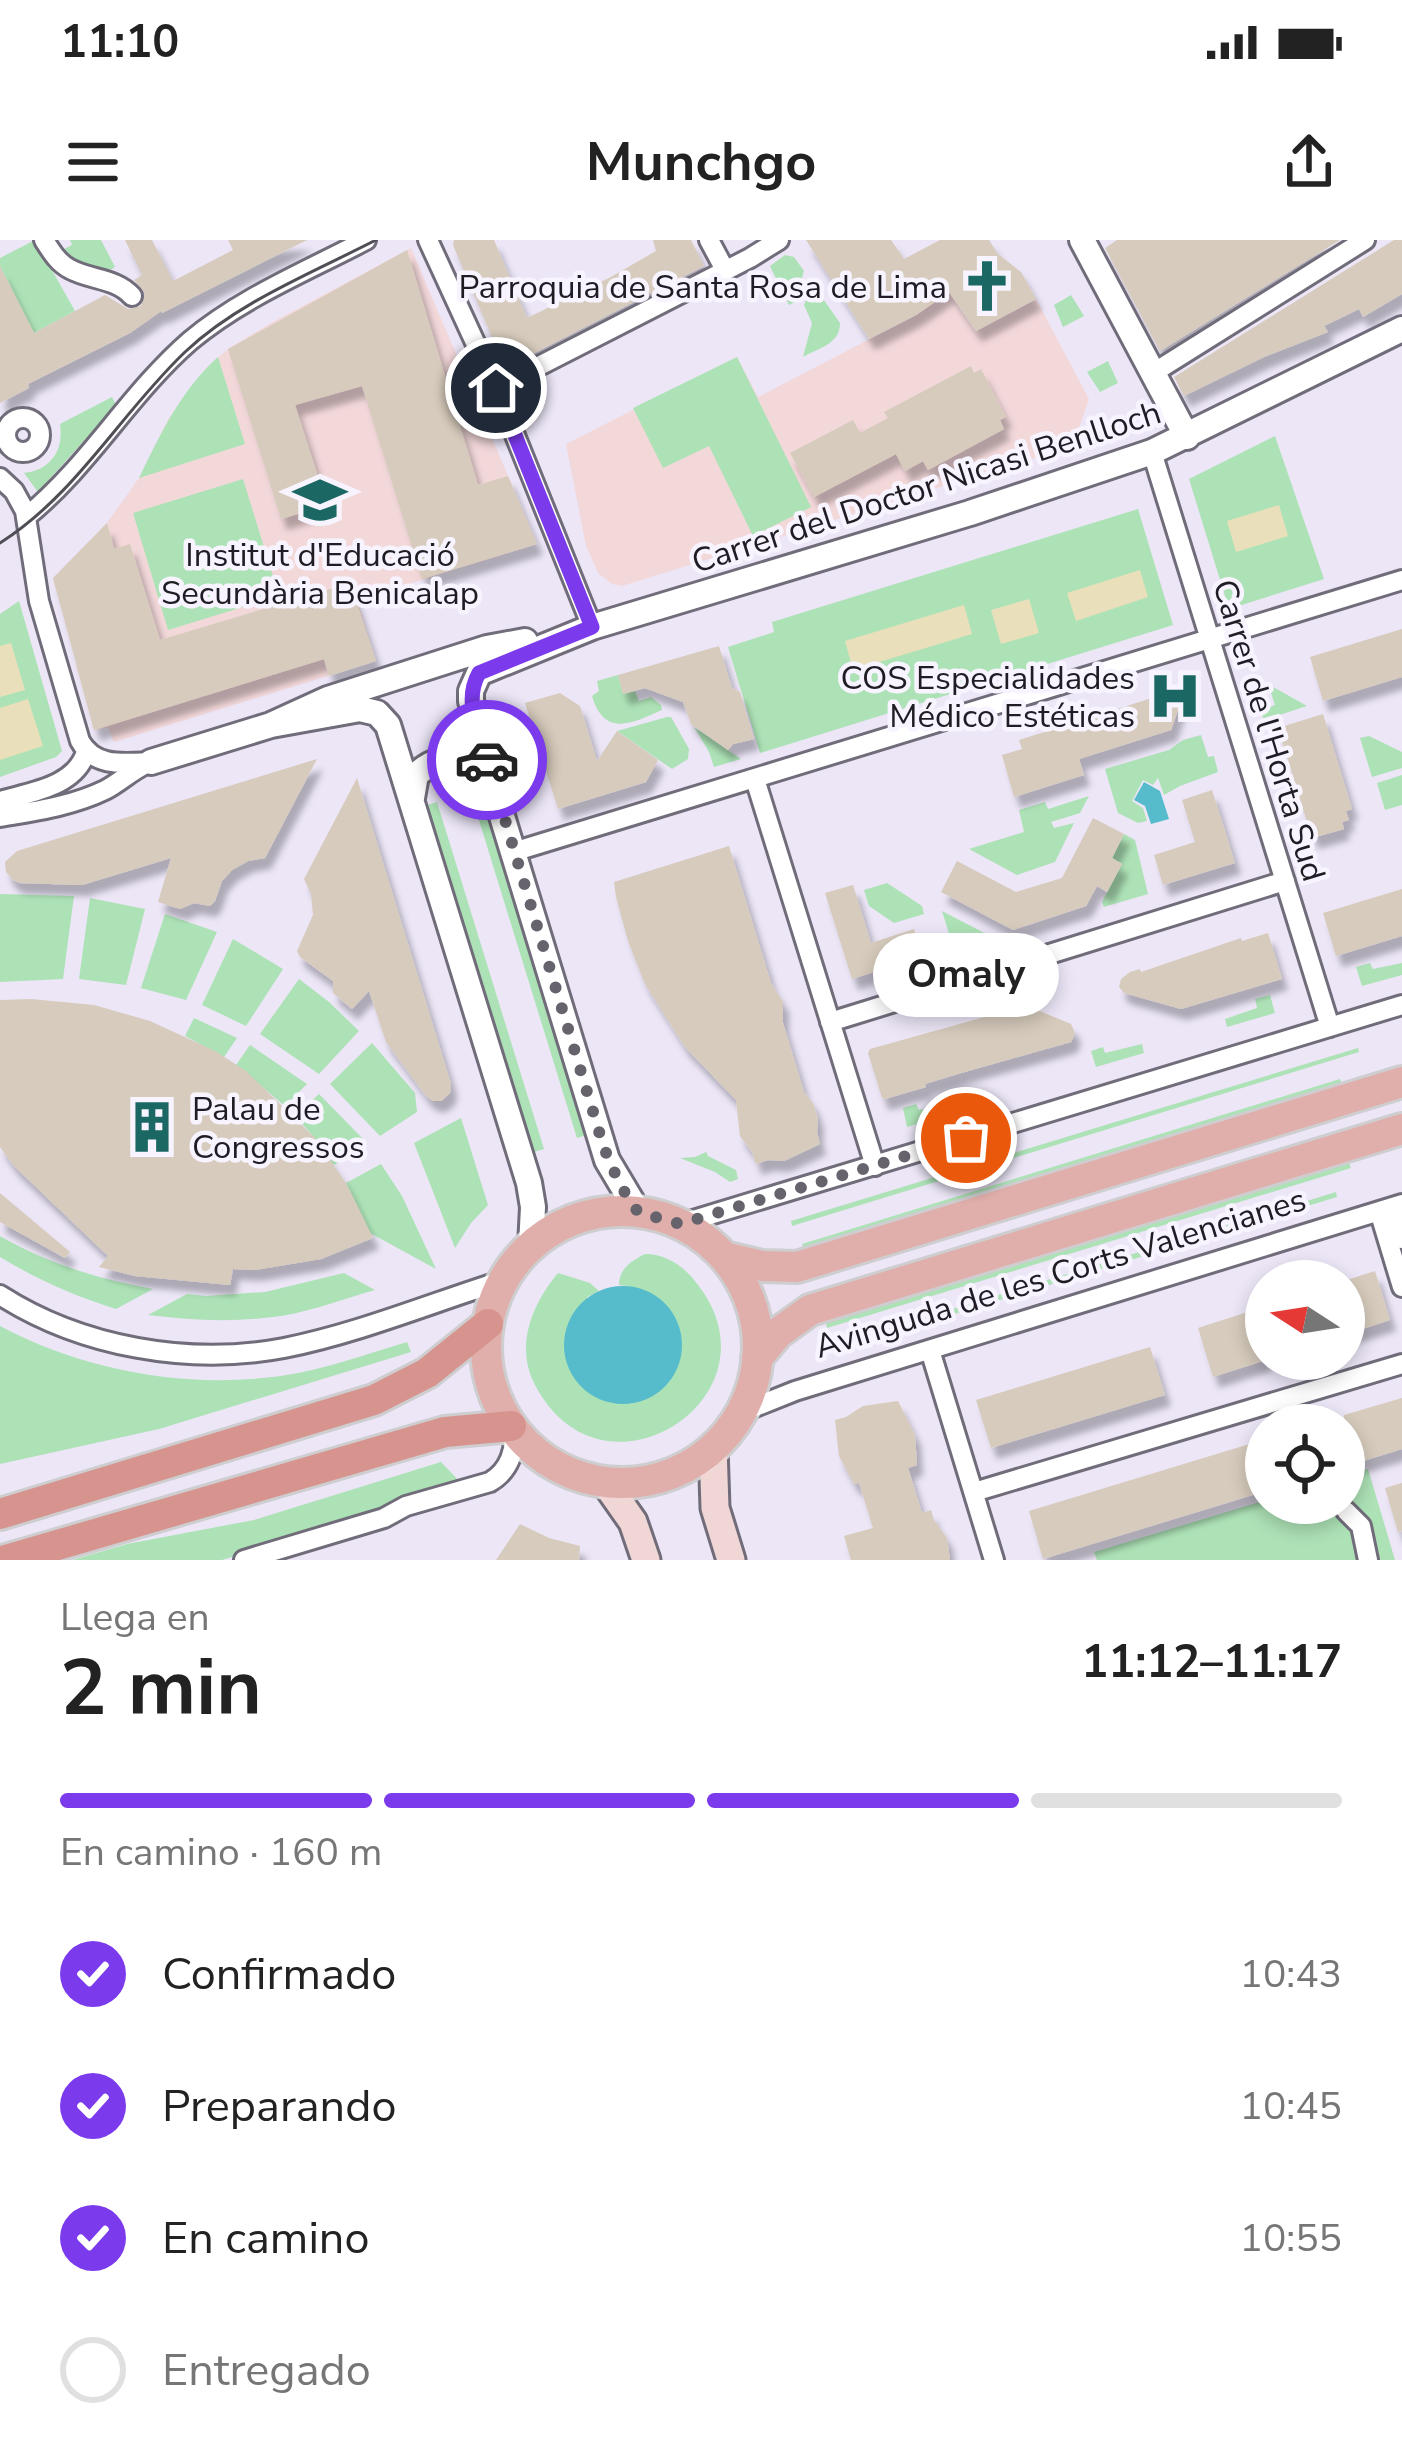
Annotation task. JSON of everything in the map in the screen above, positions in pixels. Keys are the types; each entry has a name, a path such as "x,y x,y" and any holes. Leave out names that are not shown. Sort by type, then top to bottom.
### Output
{"highway":[{"path":"0,1514 374,1400 427,1373 488,1324"},
{"path":"7,1560 435,1435 512,1427"}],"main road":[{"path":"724,1257 762,1266 796,1267 1402,1082"},
{"name":"Avinguda de les Corts Valencianes","path":"757,1358 778,1333 810,1310 1402,1129"},
{"path":"638,1212 680,1224 724,1257 751,1304 757,1358 740,1413 713,1447 662,1477 605,1482 550,1462 512,1427 489,1375 488,1324 504,1280 531,1246 560,1225 584,1216 638,1212"},
{"path":"713,1447 715,1508 731,1560"},
{"path":"605,1482 633,1522 646,1560"}],"street":[{"path":"44,240 70,269 124,287 132,296"},
{"path":"26,518 58,490 190,341 252,299 366,240"},
{"path":"428,240 496,388 592,627"},
{"path":"709,240 725,270"},
{"path":"496,388 779,240"},
{"path":"1153,373 1365,240"},
{"path":"1086,242 1186,437"},
{"name":"Carrer del Doctor Nicasi Benlloch","path":"501,813 471,701 471,691 485,669 592,627 970,513 1152,452 1402,329"},
{"name":"Carrer de l'Horta Sud","path":"1152,452 1330,1027"},
{"path":"0,478 18,496 26,518 39,601 80,741 86,752 108,762 151,761"},
{"path":"513,851 1402,580"},
{"name":"Carrer del Doctor Nicasi Benlloch","path":"0,817 54,808 93,795 151,761 271,724 328,699 488,648 592,627"},
{"path":"271,724 360,709 376,713 388,725 530,1184 531,1246"},
{"path":"0,801 73,775 86,752"},
{"path":"412,798 416,775 424,768 452,758 467,759 501,813 608,1160 638,1212"},
{"path":"755,779 874,1166"},
{"path":"830,1022 1285,881"},
{"path":"680,1224 1402,1005"},
{"path":"1391,1208 1402,1239"},
{"path":"1391,1208 1402,1287"},
{"name":"Avinguda de les Corts Valencianes","path":"740,1413 795,1390 1391,1208"},
{"path":"0,1295 88,1336 160,1351 204,1354 285,1348 504,1280"},
{"path":"930,1351 994,1560"},
{"path":"974,1492 1402,1364"},
{"path":"244,1560 490,1482 502,1475 513,1452 512,1427"},
{"path":"1359,1524 1368,1560"}],"shaded area":[{"name":"Institut d'Educació Secundària Benicalap","path":"411,248 537,544 357,600 376,661 114,742 108,727 94,730 76,665 81,664 53,581 72,574 68,563 107,523 139,478 169,418 206,368 271,323"},
{"path":"949,292 976,331 1036,299 1089,399 1073,446 622,586 598,573 586,546 566,444 737,357 758,397 914,316"}],"green space":[{"path":"35,240 75,311 34,333 0,258"},
{"path":"70,240 101,240 115,267 104,274 67,263 62,250 72,245"},
{"path":"785,255 794,257 804,271 795,302 789,305 770,266"},
{"path":"812,283 840,323 833,341 803,357 812,323 804,305"},
{"path":"1071,295 1084,316 1063,327 1054,305"},
{"path":"218,357 245,444 139,478 182,398"},
{"path":"737,357 811,507 753,536 709,446 663,468 633,408"},
{"path":"1108,361 1118,383 1100,392 1087,372"},
{"path":"112,397 116,405 38,492 24,473 42,468 54,457 60,424"},
{"path":"1275,436 1324,579 1229,609 1189,479"},
{"path":"243,479 279,596 168,630 133,513"},
{"path":"1138,509 1173,625 760,753 728,647 774,632 772,622"},
{"path":"19,601 62,751 0,777 0,614"},
{"path":"618,675 623,694 635,691 639,701 651,697 662,710 629,723 604,717 592,696 599,691 597,681"},
{"path":"1268,684 1307,706 1264,720 1260,710 1275,705"},
{"path":"667,717 689,749 688,759 672,769 617,731"},
{"path":"694,727 741,759 714,767"},
{"path":"1201,735 1218,772 1164,795 1158,778 1153,785 1143,780 1132,801 1143,808 1147,821 1138,823 1118,813 1105,769"},
{"path":"1369,736 1402,752 1402,768 1372,777 1360,738"},
{"path":"1402,775 1402,805 1385,810 1377,783"},
{"path":"480,788 587,1135 577,1138 470,791"},
{"path":"1089,796 1080,813 1051,822 1054,828 1074,823 1055,862 1017,875 969,849 1024,832 1019,810 1045,802 1048,809"},
{"path":"437,802 544,1149 534,1152 427,805"},
{"path":"1124,834 1135,840 1148,894 1104,907 1102,902 1122,864 1112,858"},
{"path":"887,883 922,906 924,914 894,923 869,906 864,890"},
{"path":"0,894 74,896 63,979 0,982"},
{"path":"90,898 145,909 126,985 79,979"},
{"path":"942,911 998,940 955,953"},
{"path":"165,914 217,932 186,1000 141,988"},
{"path":"233,939 283,969 246,1026 202,1005"},
{"path":"1370,963 1373,969 1402,963 1402,975 1362,986 1356,967"},
{"path":"299,979 359,1031 319,1074 260,1034"},
{"path":"1270,995 1275,1013 1227,1027 1225,1019 1257,1008 1255,999"},
{"path":"194,1018 237,1038 224,1057 185,1036"},
{"path":"372,1043 415,1093 417,1112 380,1136 330,1084"},
{"path":"1142,1044 1144,1053 1096,1067 1091,1051 1103,1047 1105,1053"},
{"path":"250,1045 307,1084 285,1106 236,1065"},
{"path":"1358,1048 1359,1052 792,1226 791,1221"},
{"path":"1340,1079 1342,1084 804,1249 802,1244"},
{"path":"319,1094 368,1144 334,1165 295,1116"},
{"path":"955,1101 958,1111 907,1127 903,1108 916,1104 919,1110"},
{"path":"461,1118 488,1205 455,1248 414,1143"},
{"path":"706,1152 736,1170 738,1179 730,1182 680,1158"},
{"path":"1349,1163 1351,1168 827,1328 826,1323"},
{"path":"381,1164 402,1196 436,1269 370,1233 346,1183"},
{"path":"1336,1192 1337,1197 833,1351 831,1346"},
{"path":"0,1236 74,1269 153,1289 116,1309 101,1304 0,1257"},
{"path":"645,1254 675,1263 698,1285 719,1327 718,1366 702,1400 674,1426 638,1440 600,1440 564,1422 534,1383 526,1354 530,1325 558,1273 590,1283 599,1291 587,1297 608,1402 638,1400 660,1388 675,1371 681,1350 679,1328 668,1308 648,1293 619,1285 627,1266"},
{"path":"344,1273 375,1290 274,1317 220,1320 148,1315 187,1294 265,1292"},
{"path":"0,1326 66,1355 172,1378 281,1376 407,1342 411,1352 159,1429 0,1464"},
{"path":"441,1462 463,1485 222,1560 72,1560 127,1544 254,1520"},
{"path":"1365,1470 1395,1560 1097,1560 1094,1552 1245,1506 1245,1524 1365,1524"}],"sand":[{"path":"1279,505 1288,536 1236,552 1227,521"},
{"path":"1140,570 1148,597 1076,621 1067,593"},
{"path":"1029,599 1039,633 1001,644 991,610"},
{"path":"964,605 972,634 853,670 845,641"},
{"path":"11,643 25,690 0,697 0,646"},
{"path":"28,699 43,746 0,760 0,708"}],"water":[{"path":"1144,782 1160,791 1169,819 1151,824 1145,806 1134,800"},
{"path":"623,1286 656,1296 672,1312 682,1345 672,1378 656,1394 623,1404 590,1394 574,1378 564,1345 574,1312 590,1296"}],"building":[{"path":"125,240 152,240 173,281 233,250 228,240 307,240 161,311 130,333 0,403 0,266 34,333 105,295 128,309 141,306 145,293 134,280 142,275"},
{"path":"454,240 494,240 527,318 656,251 653,240 691,240 704,266 505,368"},
{"path":"806,240 891,240 904,259 940,240 989,240 1021,272 1036,299 976,331 949,292 869,339"},
{"path":"1117,240 1340,240 1160,351 1105,248"},
{"path":"1394,240 1402,240 1402,294 1363,317 1359,309 1324,326 1328,332 1184,396 1174,377"},
{"path":"407,250 478,485 508,476 537,544 422,579 362,386 295,405 327,505 281,519 228,349"},
{"path":"971,366 974,373 981,369 1006,417 1000,420 1004,429 928,470 923,461 905,471 896,454 814,497 790,453 853,420 860,433 888,418 884,412"},
{"path":"107,523 114,549 130,544 160,640 350,583 376,661 329,676 324,659 94,730 53,578"},
{"path":"1402,629 1402,677 1323,701 1310,657"},
{"path":"719,646 754,739 728,750 691,724 683,702 645,688 623,694 618,675"},
{"path":"1171,692 1181,702 1171,730 1079,759 1084,775 1014,797 1002,755 1022,749 1019,740"},
{"path":"560,693 580,706 597,761 617,731 658,760 646,782 558,809 525,703"},
{"path":"1323,714 1352,809 1346,811 1349,820 1342,822 1344,829 1312,838 1278,728"},
{"path":"317,759 265,858 232,870 210,906 194,903 180,909 158,902 171,858 82,885 19,883 6,872 5,862 17,851"},
{"path":"357,778 451,1084 450,1093 441,1101 426,1096 386,1042 369,991 352,1009 333,993 333,981 297,951 313,915 304,879"},
{"path":"1212,790 1235,863 1163,885 1154,855 1195,842 1182,800"},
{"path":"1093,818 1124,834 1112,858 1122,864 1107,892 1097,886 1086,906 1013,930 941,892 957,861 1016,892 1062,878"},
{"path":"729,846 771,983 783,1002 783,1023 804,1092 818,1119 820,1144 784,1161 756,1164 740,1136 736,1100 684,1046 645,984 616,897 614,882"},
{"path":"853,885 871,943 914,929 928,943 919,945 923,956 852,979 825,893"},
{"path":"1402,889 1402,936 1336,956 1323,913"},
{"path":"1268,933 1282,979 1181,1009 1124,993 1119,987 1130,972"},
{"path":"1008,998 1071,1024 1075,1033 1071,1042 882,1098 870,1049 1013,1009"},
{"name":"Palau de Congressos","path":"0,1000 94,1005 150,1021 246,1071 314,1137 346,1183 373,1238 321,1259 233,1269 230,1285 135,1276 99,1267 108,1256 0,1147"},
{"path":"0,1193 70,1252 65,1258 0,1222"},
{"path":"1375,1271 1390,1320 1365,1328 1365,1274"},
{"path":"1245,1313 1245,1367 1213,1377 1198,1328"},
{"path":"1150,1347 1165,1395 991,1448 976,1400"},
{"path":"1402,1398 1402,1449 1365,1460 1365,1409"},
{"path":"898,1401 915,1435 917,1465 908,1468 922,1513 931,1510 947,1538 950,1560 851,1560 844,1536 873,1528 859,1483 854,1484 839,1456 835,1420 863,1406"},
{"path":"1245,1445 1245,1497 1043,1559 1029,1511"},
{"path":"1402,1483 1402,1531 1398,1532 1385,1488"},
{"path":"520,1524 580,1546 579,1560 496,1560"}],"tram line":[{"path":"0,543 52,501 162,376 206,334 276,290 376,240"}],"way so far":[{"path":"487,760 608,1160 638,1212 680,1224 966,1138"}],"place":[{"name":"Parroquia de Santa Rosa de Lima","path":"987,286"},
{"name":"Institut d'Educació Secundària Benicalap","path":"320,500"},
{"name":"COS Especialidades Médico Estéticas","path":"1175,696"},
{"name":"Palau de Congressos","path":"152,1127"},
{"name":"Omaly","path":"966,1138"}],"route":[{"path":"487,760 471,701 479,673 592,627 496,388"}]}
